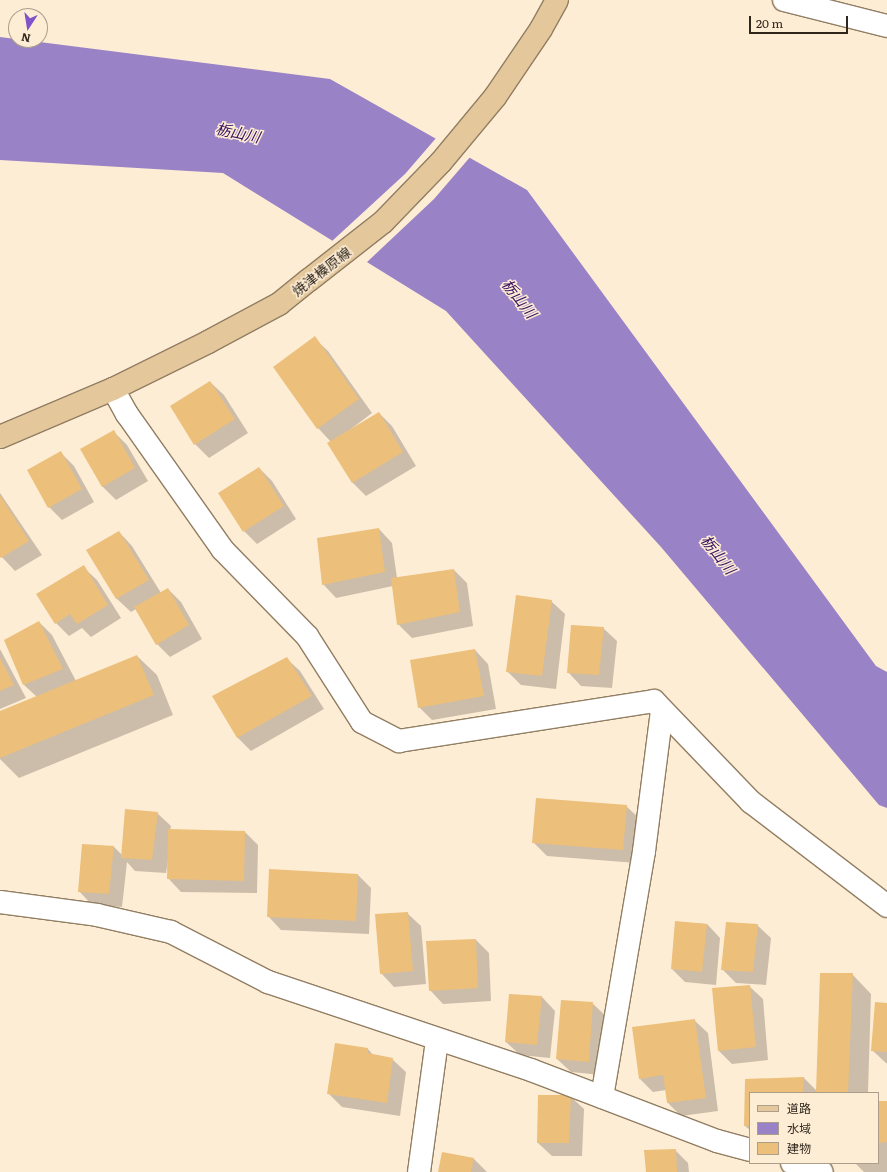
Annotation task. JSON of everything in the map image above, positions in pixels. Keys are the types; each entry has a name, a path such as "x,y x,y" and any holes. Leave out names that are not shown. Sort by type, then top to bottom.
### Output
{"main road":[{"name":"焼津榛原線","path":"0,437 113,389 279,304 383,222 441,162 495,97 541,29 557,0"}],"street":[{"path":"784,0 887,26"},
{"path":"113,389 127,414 223,550 307,636 362,722 399,741 654,701 751,802 887,906"},
{"path":"602,1097 644,851 662,710"},
{"path":"0,902 97,915 171,932 268,982 437,1040 532,1070 602,1097 749,1150"},
{"path":"418,1172 437,1040"},
{"path":"795,1164 822,1172"}],"water":[{"name":"栃山川","path":"0,37 8,38 8,48 48,48 48,43 330,79 527,190 876,666 887,672 887,808 879,805 661,547 446,311 223,173 0,160"}],"pier":[{"path":"437,137 471,156 434,199 366,263 331,242 405,174"}],"building":[{"path":"315,336 359,399 317,429 273,367"},
{"path":"210,381 235,419 194,445 170,406"},
{"path":"379,412 403,452 352,483 327,443"},
{"path":"114,430 135,468 102,487 80,449"},
{"path":"61,451 82,489 48,508 27,470"},
{"path":"259,467 284,506 243,532 218,493"},
{"path":"0,495 29,541 1,558 0,557"},
{"path":"379,528 385,572 322,585 317,538"},
{"path":"119,531 149,580 116,599 86,550"},
{"path":"84,565 108,605 77,624 70,614 55,624 36,594"},
{"path":"454,569 460,612 397,625 391,578"},
{"path":"168,588 189,625 156,645 134,607"},
{"path":"516,595 552,600 542,676 506,672"},
{"path":"39,621 63,669 23,685 4,640"},
{"path":"571,625 604,627 599,675 567,673"},
{"path":"475,649 484,696 418,708 410,660"},
{"path":"137,655 154,695 0,758 0,711"},
{"path":"287,657 312,696 237,738 212,696"},
{"path":"0,658 14,685 0,691"},
{"path":"536,798 627,805 623,850 532,843"},
{"path":"125,809 158,812 152,860 121,858"},
{"path":"168,829 245,831 244,881 167,879"},
{"path":"82,844 114,846 109,894 78,892"},
{"path":"269,869 358,874 356,921 267,917"},
{"path":"408,912 413,971 380,974 375,914"},
{"path":"675,921 707,924 702,972 671,969"},
{"path":"726,922 758,924 753,972 721,970"},
{"path":"476,939 478,988 429,991 426,941"},
{"path":"820,973 853,973 848,1092 816,1092"},
{"path":"750,985 756,1047 718,1051 712,988"},
{"path":"509,994 542,996 537,1045 505,1042"},
{"path":"561,1000 593,1002 589,1062 556,1059"},
{"path":"875,1002 887,1003 887,1052 871,1051"},
{"path":"695,1019 706,1098 667,1103 663,1075 639,1079 632,1027"},
{"path":"335,1043 368,1048 368,1053 393,1058 387,1103 327,1094"},
{"path":"804,1077 803,1092 749,1092 749,1126 744,1126 745,1079"},
{"path":"538,1095 571,1095 569,1143 537,1143"},
{"path":"879,1101 887,1101 887,1142 879,1143"},
{"path":"676,1149 677,1172 646,1172 644,1150"},
{"path":"442,1152 474,1158 471,1172 438,1172"}]}
